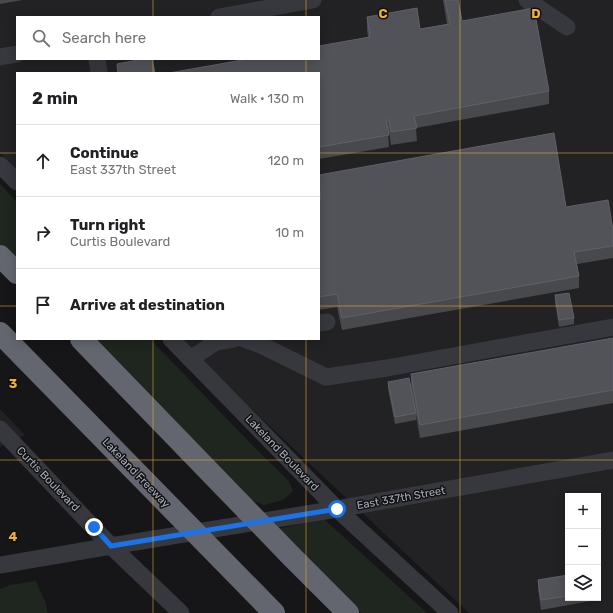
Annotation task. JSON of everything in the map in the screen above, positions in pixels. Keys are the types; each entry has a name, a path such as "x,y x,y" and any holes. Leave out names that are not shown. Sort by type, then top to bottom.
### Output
{"highway":[{"path":"0,256 16,272"},
{"name":"Lakeland Freeway","path":"0,333 274,613"},
{"path":"82,340 348,613"}],"street":[{"path":"225,16 313,0"},
{"path":"527,0 567,27"},
{"path":"0,57 16,54"},
{"path":"97,60 99,72"},
{"path":"0,165 16,181"},
{"path":"251,340 265,342 326,377 387,368 613,327"},
{"name":"Lakeland Boulevard","path":"171,340 337,509 450,613"},
{"path":"190,359 216,342 228,340"},
{"name":"Curtis Boulevard","path":"0,429 111,546 181,613"},
{"name":"East 337th Street","path":"0,565 337,509 613,460"}],"shaded area":[{"path":"0,0 613,0 613,613 469,613 246,404 183,340 320,340 320,72 16,72 16,170 0,153"},
{"path":"0,184 16,201 16,261 0,245"},
{"path":"93,340 151,340 289,481 293,491 283,500 264,505 248,499"},
{"path":"0,409 25,435 0,447"},
{"path":"324,519 427,613 361,613 276,529"},
{"path":"36,581 45,601 48,613 0,613 0,589 10,585"}],"building":[{"path":"445,0 458,0 462,21 534,8 549,91 414,116 417,128 391,132 389,120 386,120 389,135 320,147 320,72 175,72 242,60 320,60 320,46 370,37 367,17 417,8 420,29 450,24"},
{"path":"138,60 152,60 155,72 118,72 117,64"},
{"path":"554,133 566,207 608,200 613,230 613,246 574,252 579,276 342,318 337,294 320,297 320,175"},
{"path":"569,293 574,318 559,320 555,295"},
{"path":"613,338 613,390 420,425 411,374"},
{"path":"409,378 416,413 395,417 388,382"},
{"path":"565,576 565,596 541,600 538,580"}],"route":[{"path":"94,527 111,546 337,509"}]}
